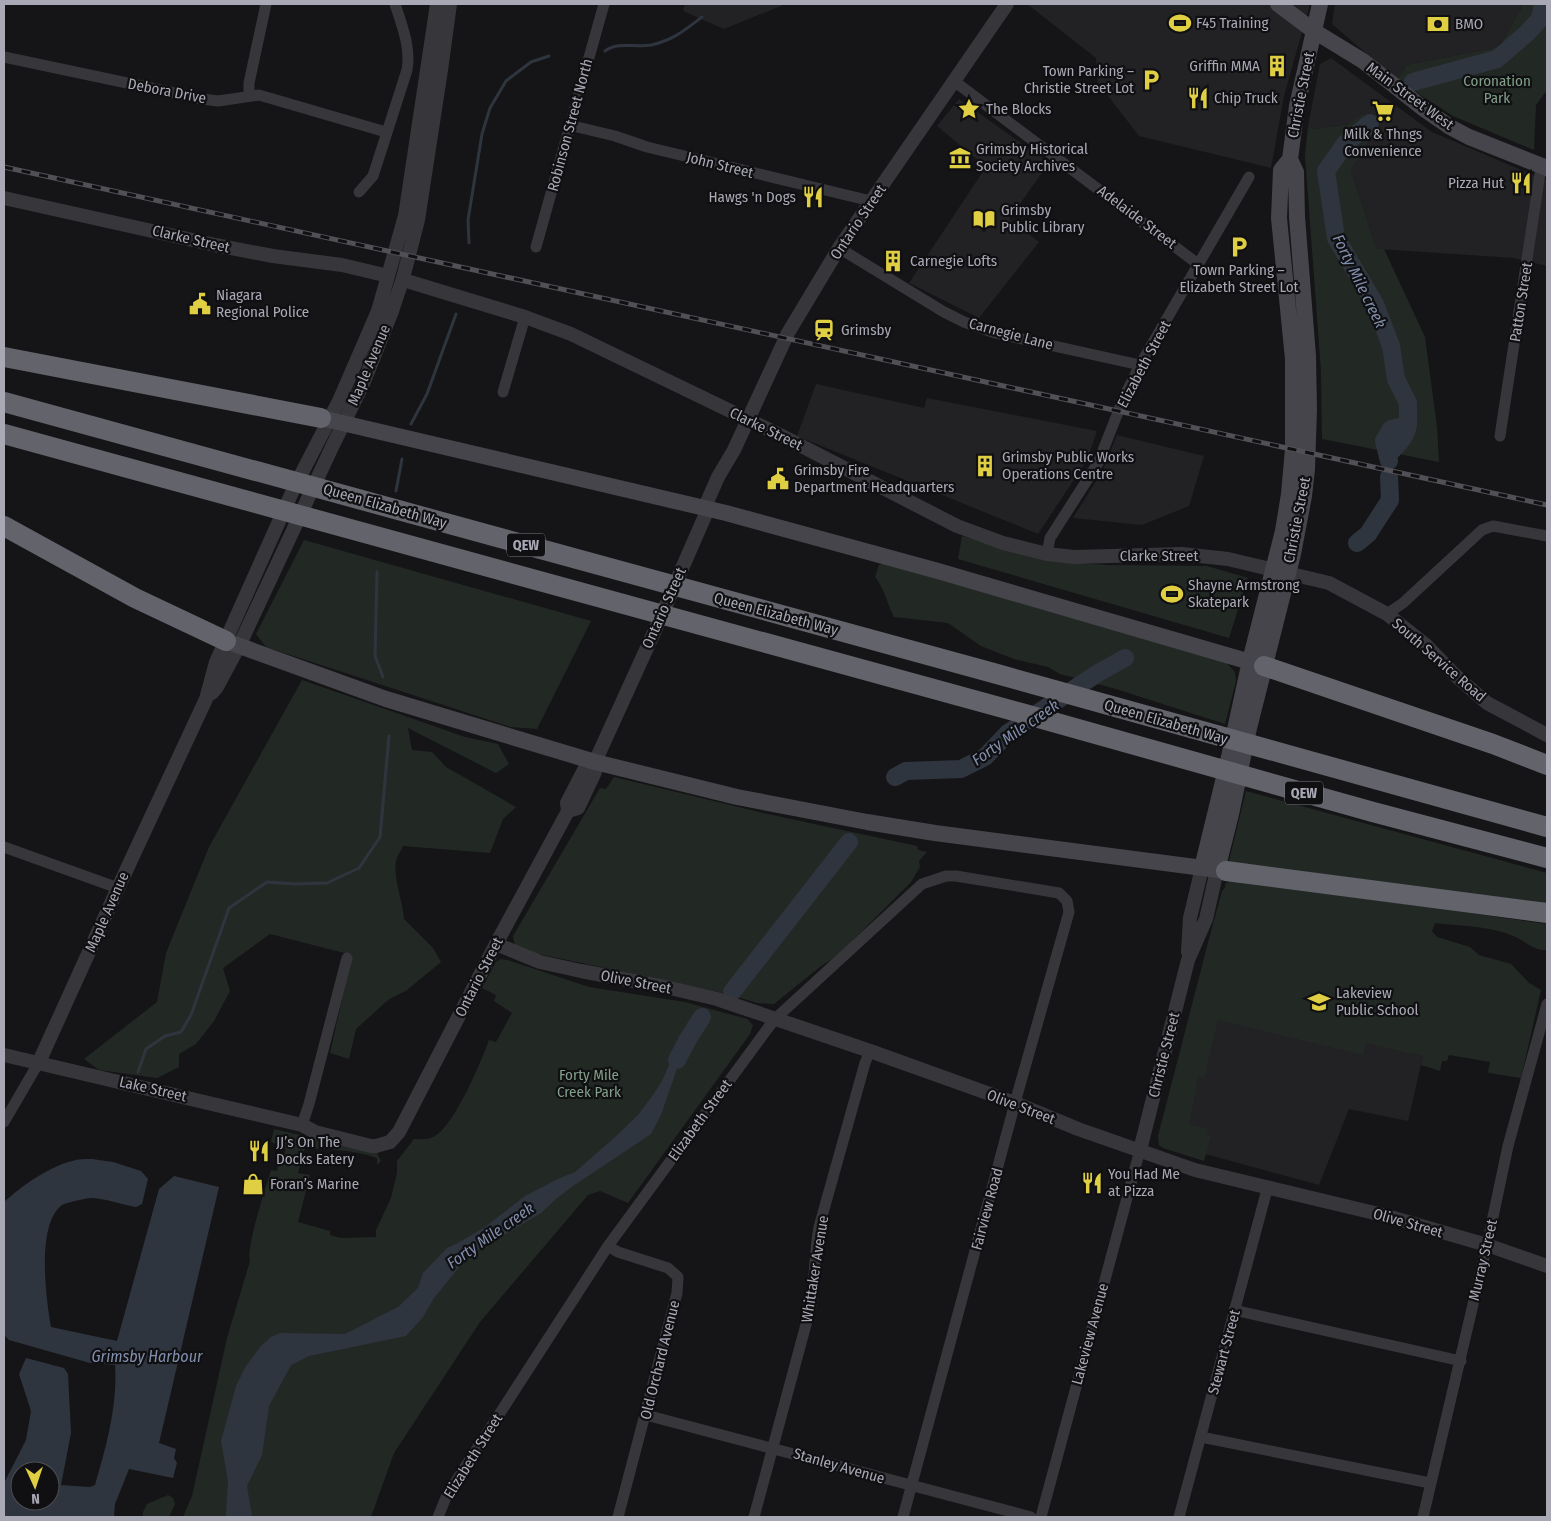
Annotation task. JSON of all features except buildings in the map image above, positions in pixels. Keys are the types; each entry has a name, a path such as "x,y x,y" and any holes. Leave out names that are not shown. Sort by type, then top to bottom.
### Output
{"highway":[{"path":"4,357 332,420"},
{"name":"Queen Elizabeth Way","path":"4,402 1048,688 1547,827"},
{"name":"Queen Elizabeth Way","path":"4,434 1062,724 1373,812 1547,858"},
{"path":"4,526 135,598 232,643"},
{"path":"1257,663 1493,744 1547,765"},
{"path":"1215,870 1547,914"}],"main road":[{"name":"Main Street West","path":"1278,4 1314,30 1363,61 1424,110 1450,127 1469,137 1545,164"},
{"name":"Christie Street","path":"1215,870 1224,812 1229,757 1248,699 1280,571 1283,531 1296,495 1293,458 1301,407 1293,359 1279,218 1281,170 1290,159 1297,106 1320,4"},
{"path":"332,420 708,509 938,571 1257,663"},
{"path":"232,643 386,699 594,762 737,797 936,833 1215,870"}],"street":[{"path":"248,96 249,83 266,4"},
{"path":"359,192 373,176 407,70 409,58 407,44 395,4"},
{"name":"Maple Avenue","path":"411,218 436,4"},
{"name":"Maple Avenue","path":"4,1122 39,1062 206,699 216,662 232,643 326,443 332,420 363,384 411,218 437,98 450,4"},
{"name":"Robinson Street North","path":"536,247 604,4"},
{"name":"Ontario Street","path":"390,1142 399,1132 496,944 568,811 567,804 585,768 594,762 708,509 707,502 718,477 733,453 788,333 839,248 1007,4"},
{"name":"Debora Drive","path":"4,57 203,99 218,100 259,95 386,132"},
{"name":"Adelaide Street","path":"954,81 1198,264"},
{"name":"John Street","path":"569,124 615,136 647,147 871,201"},
{"name":"Patton Street","path":"1500,436 1545,164"},
{"name":"Elizabeth Street","path":"1047,554 1050,538 1098,463 1124,397 1140,365 1249,177"},
{"name":"Clarke Street","path":"4,198 215,245 273,256 342,265 380,274"},
{"name":"Carnegie Lane","path":"839,248 944,312 964,322 1014,338 1140,365"},
{"name":"Clarke Street","path":"410,282 525,317 571,334 611,352 958,526 1003,543 1047,554 1074,557 1182,554 1228,559 1280,571"},
{"path":"503,392 525,317"},
{"path":"1386,614 1403,602 1482,530 1493,526 1547,536"},
{"name":"South Service Road","path":"1280,571 1330,583 1386,614 1427,646 1455,675 1487,703 1547,735"},
{"path":"4,846 118,888"},
{"name":"Christie Street","path":"1140,1150 1188,960 1190,918 1215,870"},
{"name":"Elizabeth Street","path":"438,1517 447,1496 608,1246 776,1018 922,884 946,876 956,876 1059,893 1067,901"},
{"name":"Fairview Road","path":"904,1517 1015,1103 1057,951 1066,926 1069,912 1067,901"},
{"name":"Olive Street","path":"496,944 540,962 717,999 870,1051 1015,1103 1078,1130 1195,1170 1387,1216 1487,1245 1547,1266"},
{"path":"302,1125 347,958"},
{"name":"Murray Street","path":"1423,1517 1461,1361 1508,1146 1546,1016 1547,1004"},
{"name":"Whittaker Avenue","path":"754,1517 811,1306 814,1288 816,1241 819,1227 864,1063 870,1051"},
{"name":"Lake Street","path":"4,1054 302,1125 316,1125 390,1142"},
{"name":"Lakeview Avenue","path":"1041,1517 1140,1150"},
{"name":"Stewart Street","path":"1179,1517 1268,1186"},
{"name":"Old Orchard Avenue","path":"608,1246 618,1252 668,1268 678,1278 677,1292 618,1517"},
{"path":"1234,1310 1461,1361"},
{"name":"Stanley Avenue","path":"646,1415 1031,1517"},
{"path":"1202,1437 1430,1483"}],"shaded area":[{"path":"685,4 786,4 724,29 683,11"},
{"path":"1027,4 1310,4 1284,96 1271,168 1139,136 1098,83 1096,58"},
{"path":"1335,4 1522,4 1522,7 1499,47 1406,65 1397,80 1332,24"},
{"path":"1331,58 1432,132 1547,181 1547,266 1514,258 1378,249 1375,246 1351,170 1349,124 1314,129 1308,126 1320,64"},
{"path":"959,99 1049,163 1009,219 1039,242 979,318 909,283 986,167 937,126"},
{"path":"816,384 924,408 927,398 1097,431 1087,460 1038,534 797,436"},
{"path":"1117,435 1204,456 1189,506 1142,525 1073,518 1103,470"},
{"name":"Lakeview Public School","path":"1223,923 1423,1056 1408,1121 1349,1109 1319,1185 1161,1142"}],"green space":[{"name":"Coronation Park","path":"1522,4 1547,4 1547,90 1536,105 1534,150 1453,116 1397,80 1406,65 1499,47"},
{"path":"1362,114 1378,126 1351,170 1375,245 1378,249 1384,249 1425,337 1437,427 1439,462 1322,439 1321,371 1305,155 1308,126 1314,129 1349,124"},
{"path":"962,536 1048,561 1108,565 1207,566 1248,578 1229,638 958,559"},
{"path":"304,540 591,621 537,729 511,727 266,647 256,634"},
{"path":"884,563 1225,661 1235,672 1236,681 1225,724 1116,689 1060,674 1048,667 1014,659 981,646 948,623 894,617 881,586 875,577 879,565"},
{"path":"302,680 465,737 498,744 509,764 496,773 408,728 412,750 432,752 446,767 516,807 503,819 490,853 403,846 398,855 395,868 404,919 433,948 441,962 407,990 388,1000 356,1029 349,1059 330,1053 352,955 270,934 223,968 230,991 214,1021 196,1044 179,1054 179,1067 157,1078 99,1070 84,1059 157,1002 166,953 209,847"},
{"path":"614,777 759,812 917,846 918,850 927,852 919,861 920,867 911,882 837,956 821,966 774,1004 757,1003 728,994 534,953 515,946 513,936 600,788 606,789"},
{"path":"1246,791 1547,873 1547,909 1228,865"},
{"path":"1232,880 1547,924 1547,950 1535,948 1506,933 1486,929 1435,923 1432,931 1437,937 1470,947 1479,955 1511,964 1529,983 1541,990 1521,1078 1489,1073 1490,1062 1449,1055 1447,1061 1442,1061 1440,1071 1421,1065 1423,1056 1366,1043 1363,1055 1218,1020 1204,1078 1198,1077 1189,1124 1208,1129 1207,1133 1211,1137 1204,1161 1163,1148 1159,1145 1158,1136 1222,891 1226,886 1224,885"},
{"name":"Forty Mile Creek Park","path":"501,959 589,987 685,1002 747,1019 753,1025 750,1034 628,1203 600,1191 588,1195 480,1322 394,1453 371,1517 183,1517 192,1496 227,1338 250,1261 251,1243 257,1217 271,1170 277,1171 279,1159 282,1158 286,1150 284,1147 271,1142 274,1129 377,1153 381,1161 377,1165 377,1158 360,1153 333,1149 305,1148 298,1173 310,1175 298,1222 330,1231 330,1235 340,1238 376,1237 376,1230 391,1198 397,1173 397,1161 414,1139 433,1137 449,1122 466,1094 489,1040 496,1042 512,1013 494,1001 496,995 482,988 496,962"},
{"path":"168,1495 173,1498 175,1504 169,1517 143,1517 147,1504"}],"water":[{"path":"679,1035 695,1042 693,1048 681,1057 661,1115 651,1134 573,1186 541,1213 468,1256 434,1298 423,1317 406,1336 309,1356 291,1365 269,1406 262,1455 247,1486 252,1517 225,1517 228,1481 221,1441 236,1386 246,1366 261,1346 271,1337 280,1333 345,1334 398,1307 418,1288 423,1273 447,1248 485,1227 525,1196 575,1172 638,1115 662,1081 676,1049"},
{"name":"Grimsby Harbour","path":"74,1160 113,1162 141,1171 148,1179 142,1204 136,1207 91,1198 64,1204 54,1215 49,1228 45,1263 45,1281 51,1327 117,1341 159,1189 174,1176 219,1187 159,1443 176,1449 174,1458 177,1463 173,1478 129,1469 115,1504 114,1517 4,1517 4,1483 10,1471 10,1511 60,1511 60,1461 15,1461 26,1440 31,1411 19,1374 26,1358 64,1368 68,1374 71,1433 61,1485 90,1487 95,1485 107,1441 115,1395 115,1365 90,1363 9,1340 4,1335 4,1202 45,1172"}],"waterway":[{"name":"Forty Mile creek","path":"1413,82 1497,59 1540,19 1543,4"},
{"path":"605,51 616,46 645,46 659,43 690,27 702,17"},
{"path":"469,243 468,220 482,134 490,108 506,81 531,62 549,56"},
{"name":"Forty Mile creek","path":"1370,123 1345,144 1326,171 1336,238 1375,304 1391,346 1396,379 1408,403 1408,425 1391,429 1384,441 1389,461"},
{"path":"411,424 427,394 456,314"},
{"name":"Forty Mile creek","path":"1388,455 1403,438 1408,425"},
{"path":"396,491 402,459"},
{"name":"Forty Mile creek","path":"1357,543 1368,534 1390,500 1389,477"},
{"path":"377,572 375,656 383,677"},
{"name":"Forty Mile creek","path":"895,777 906,771 961,769 985,757 1008,733 1098,673 1125,658"},
{"path":"138,1072 146,1049 165,1036 181,1032 191,1015 229,908 267,882 296,884 327,883 359,868 380,837 389,736"},
{"name":"Forty Mile creek","path":"732,992 849,842"},
{"name":"Forty Mile creek","path":"677,1060 702,1017"}],"railway":[{"path":"4,167 1547,505"}],"place":[{"name":"F45 Training","path":"1180,23"},
{"name":"BMO","path":"1438,24"},
{"name":"Griffin MMA","path":"1277,66"},
{"name":"Town Parking – Christie Street Lot","path":"1151,80"},
{"name":"Chip Truck","path":"1198,98"},
{"name":"The Blocks","path":"969,109"},
{"name":"Milk & Thngs Convenience","path":"1383,111"},
{"name":"Grimsby Historical Society Archives","path":"960,158"},
{"name":"Pizza Hut","path":"1521,183"},
{"name":"Hawgs 'n Dogs","path":"813,197"},
{"name":"Grimsby Public Library","path":"984,219"},
{"name":"Town Parking – Elizabeth Street Lot","path":"1239,247"},
{"name":"Carnegie Lofts","path":"893,261"},
{"name":"Niagara Regional Police","path":"200,304"},
{"name":"Grimsby","path":"824,330"},
{"name":"Grimsby Public Works Operations Centre","path":"985,466"},
{"name":"Grimsby Fire Department Headquarters","path":"778,479"},
{"name":"Shayne Armstrong Skatepark","path":"1172,594"},
{"name":"Lakeview Public School","path":"1319,1002"},
{"name":"JJ’s On The Docks Eatery","path":"259,1151"},
{"name":"You Had Me at Pizza","path":"1092,1183"},
{"name":"Foran’s Marine","path":"253,1184"}]}
